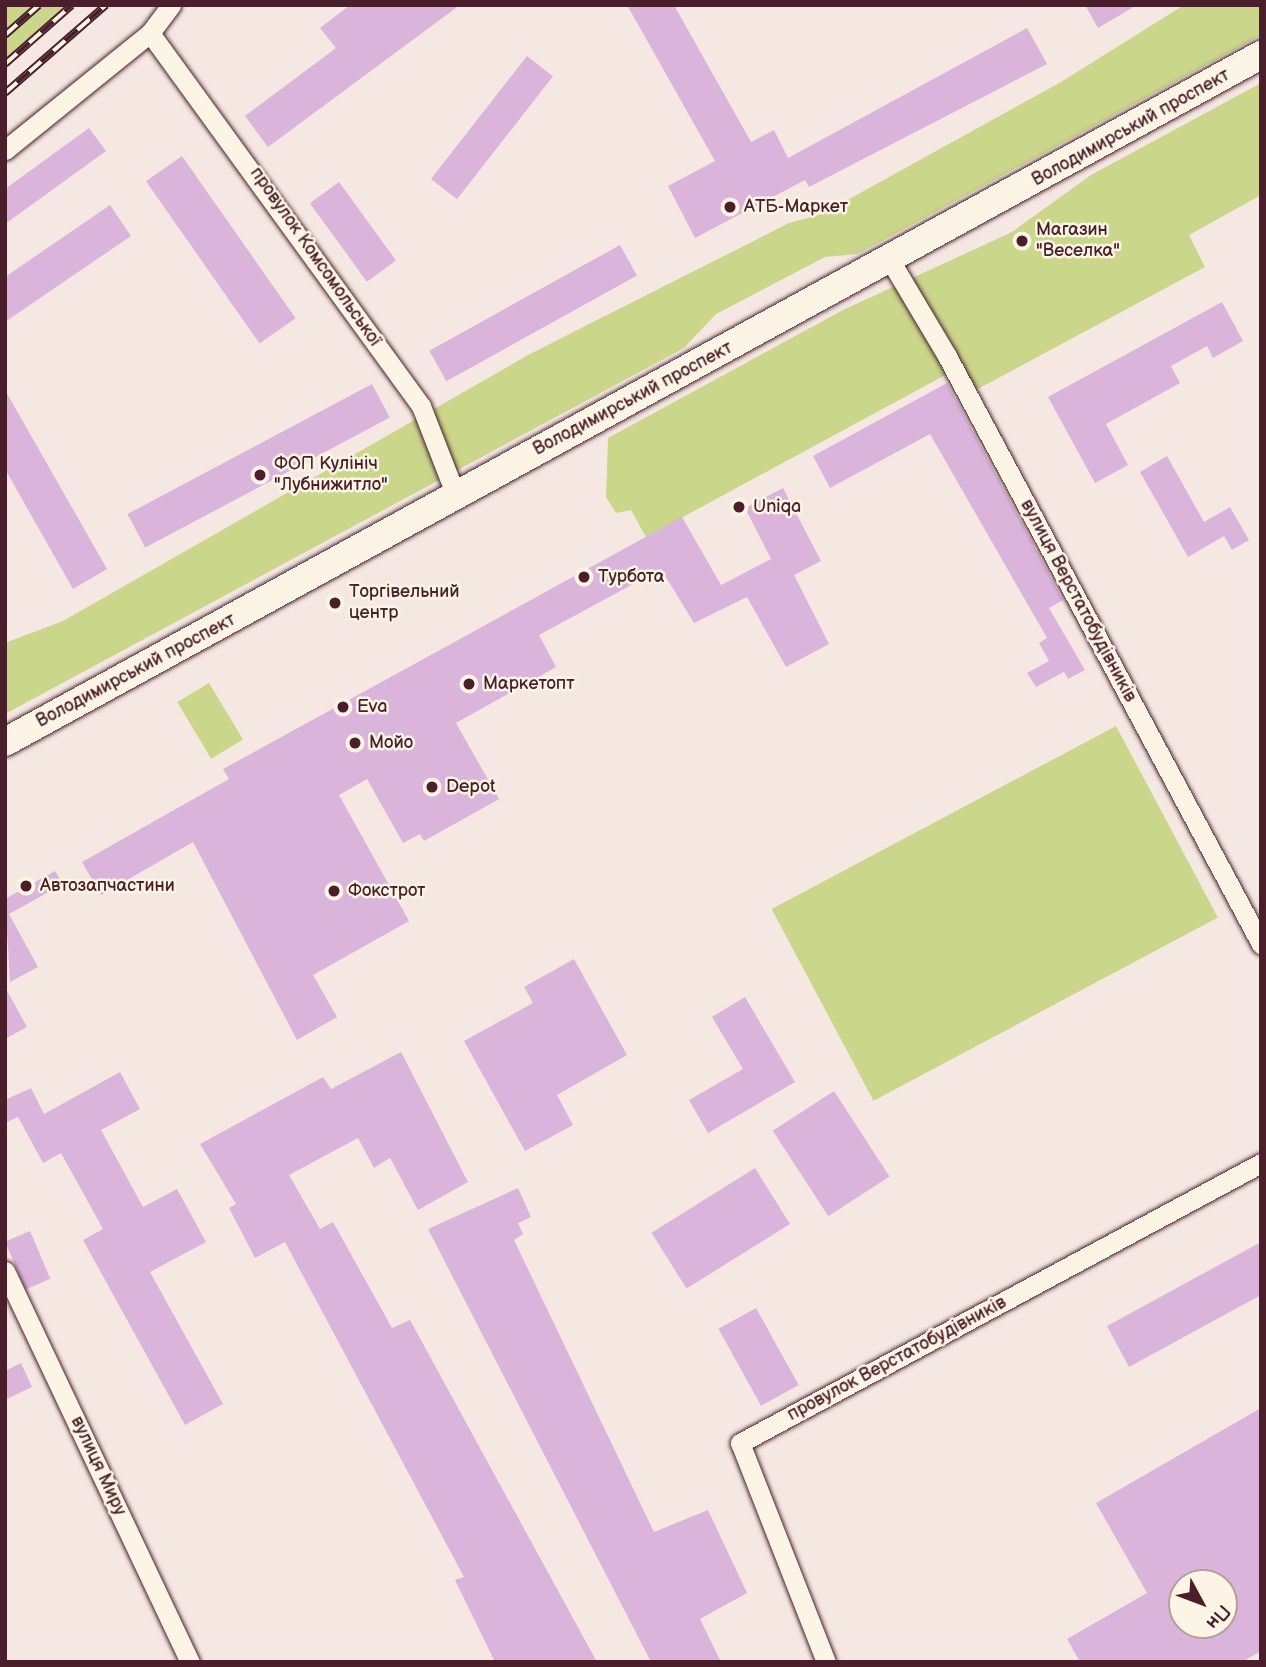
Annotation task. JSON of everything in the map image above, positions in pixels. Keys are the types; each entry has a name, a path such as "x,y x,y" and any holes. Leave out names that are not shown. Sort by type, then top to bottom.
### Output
{"main road":[{"name":"Володимирський проспект","path":"5,742 1261,55"}],"street":[{"path":"5,150 150,33 172,5"},
{"name":"провулок Комсомольської","path":"150,33 421,406 456,496"},
{"name":"вулиця Верстатобудівників","path":"890,260 947,356 1261,944"},
{"name":"провулок Верстатобудівників","path":"826,1662 740,1443 1261,1163"},
{"name":"вулиця Миру","path":"5,1271 190,1662"}],"green space":[{"path":"5,5 68,5 5,60"},
{"path":"1184,5 1261,5 1261,35 858,254 825,257 716,314 684,348 5,714 5,643 63,621 530,354 789,223 822,214 1061,82"},
{"path":"1261,83 1261,195 1189,235 1205,267 974,391 960,367 646,537 631,510 616,513 606,497 608,438 843,310 1012,232 1091,175"},
{"path":"209,683 243,740 211,759 177,702"},
{"path":"1116,726 1218,918 874,1101 772,909"}],"building":[{"path":"350,5 460,5 268,147 245,116 336,48 320,28"},
{"path":"627,5 674,5 751,142 774,130 788,158 1027,28 1047,64 809,187 805,180 695,238 668,186 715,161"},
{"path":"1085,5 1137,5 1098,28"},
{"path":"527,56 553,76 457,199 431,179"},
{"path":"89,128 106,151 5,224 5,189"},
{"path":"182,156 296,318 260,343 146,181"},
{"path":"339,182 396,260 367,282 310,203"},
{"path":"110,205 131,236 5,322 5,277"},
{"path":"620,245 637,276 446,381 429,351"},
{"path":"1222,302 1243,341 1213,358 1207,346 1171,366 1180,383 1106,424 1128,465 1095,483 1048,397"},
{"path":"947,383 1063,600 1049,608 1085,670 1068,679 1064,672 1036,687 1027,673 1049,661 1039,643 1047,638 930,434 830,488 813,456"},
{"path":"372,384 390,418 145,548 127,514"},
{"path":"5,390 107,569 73,589 5,469"},
{"path":"1167,456 1204,522 1230,507 1249,540 1232,550 1224,536 1188,557 1140,472"},
{"path":"783,488 821,561 794,575 829,644 786,667 747,597 694,623 661,569 539,635 556,667 456,723 499,799 424,841 420,834 403,843 367,779 339,795 409,921 313,975 337,1017 297,1040 193,842 101,895 82,862 229,779 223,769 682,517 721,585 771,559 745,508"},
{"path":"55,871 63,884 9,914 38,967 10,982 5,899"},
{"path":"574,959 627,1055 557,1095 573,1125 525,1151 464,1041 533,1003 524,987"},
{"path":"5,987 27,1027 5,1039"},
{"path":"745,997 795,1082 708,1133 689,1100 743,1069 712,1017"},
{"path":"401,1052 468,1182 418,1210 390,1158 374,1168 358,1138 289,1175 320,1229 333,1222 392,1328 410,1320 597,1662 495,1662 455,1580 464,1577 285,1242 255,1258 229,1208 236,1204 200,1144 323,1077 331,1089"},
{"path":"120,1072 140,1109 101,1130 143,1207 177,1189 206,1242 150,1272 223,1404 185,1425 83,1240 103,1229 61,1153 43,1163 18,1117 5,1123 5,1100 31,1088 44,1114"},
{"path":"834,1091 890,1177 828,1216 773,1131"},
{"path":"755,1168 790,1224 687,1289 652,1233"},
{"path":"518,1188 531,1217 518,1223 523,1234 514,1240 654,1532 708,1510 747,1593 700,1619 721,1662 651,1662 428,1229"},
{"path":"30,1231 50,1279 25,1289 5,1242"},
{"path":"1261,1242 1261,1295 1129,1367 1107,1326"},
{"path":"756,1308 799,1385 761,1406 718,1329"},
{"path":"21,1363 32,1387 5,1400 5,1371"},
{"path":"1261,1408 1261,1651 1242,1662 1080,1662 1067,1639 1147,1593 1096,1503"}],"railway":[{"path":"5,35 39,5"},
{"path":"5,64 72,5"},
{"path":"5,93 106,5"}],"place":[{"name":"АТБ-Маркет","path":"730,207"},
{"name":"Магазин \"Веселка\"","path":"1022,241"},
{"name":"ФОП Кулініч \"Лубнижитло\"","path":"260,475"},
{"name":"Uniqa","path":"739,507"},
{"name":"Турбота","path":"584,577"},
{"name":"Торгівельний центр","path":"335,603"},
{"name":"Маркетопт","path":"469,684"},
{"name":"Eva","path":"343,707"},
{"name":"Мойо","path":"355,743"},
{"name":"Depot","path":"432,787"},
{"name":"Автозапчастини","path":"26,886"},
{"name":"Фокстрот","path":"334,891"}]}
